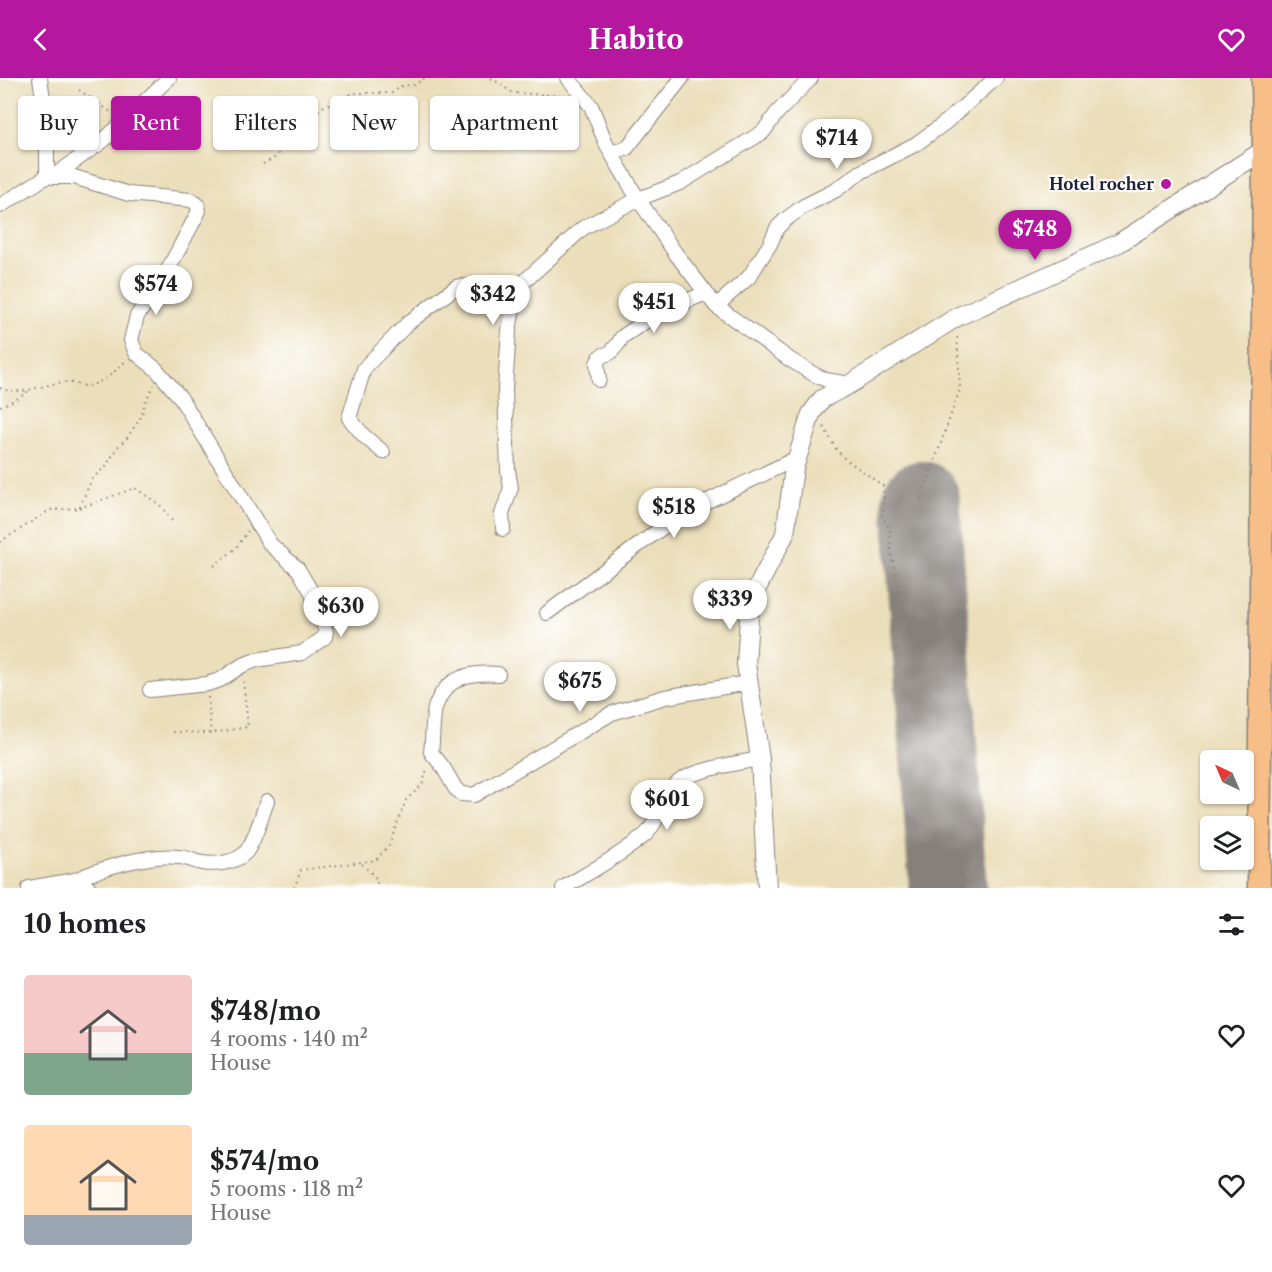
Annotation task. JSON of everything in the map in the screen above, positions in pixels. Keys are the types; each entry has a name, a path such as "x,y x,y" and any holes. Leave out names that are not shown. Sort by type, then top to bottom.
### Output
{"highway":[{"path":"1259,888 1265,840 1263,78"}],"street":[{"path":"40,78 47,125 46,161 51,176"},
{"path":"151,96 169,78"},
{"path":"568,78 591,106 610,152 638,199 716,306 815,375 826,380 850,384"},
{"path":"582,95 585,78"},
{"path":"610,152 626,149 682,78"},
{"path":"503,529 502,514 511,488 508,471 505,390 509,330 517,288 582,228 638,199 680,183 763,132 777,113 811,78"},
{"path":"716,306 749,277 770,244 777,228 785,220 804,206 836,190 861,172 916,144 946,122 996,78"},
{"path":"0,206 51,176 111,134"},
{"path":"767,888 760,759 746,664 750,602 785,534 797,458 811,414 822,399 957,317 1119,243 1264,150"},
{"path":"51,176 74,177 129,194 191,200 198,204 199,211 163,279 137,316 131,340 136,353 160,374 180,397 270,544 298,569 311,591 326,632 325,636 302,653 256,660 241,666 220,680 207,684 150,690"},
{"path":"383,452 364,436 349,418 367,365 408,323 456,287 517,288"},
{"path":"599,380 597,363 602,356 618,344 622,337 658,313 706,293"},
{"path":"547,614 663,527 691,509 797,458"},
{"path":"498,674 484,673 456,679 436,705 432,755 461,794 474,795 612,714 665,697 748,683"},
{"path":"563,888 645,834 662,811 677,783 686,778 727,766 760,759"},
{"path":"29,888 75,880 111,867 168,856 182,857 202,863 237,859 245,853 267,801"},
{"path":"75,880 89,888"}],"path":[{"path":"263,164 276,157 295,130 324,106 345,99 352,93 392,93 400,86 414,85 425,78"},
{"path":"491,78 513,93 582,95"},
{"path":"79,90 111,111"},
{"path":"921,500 960,389 957,317"},
{"path":"0,406 44,385 66,382 90,386 136,353"},
{"path":"78,508 92,479 106,466 141,417 145,402 160,374"},
{"path":"0,388 9,392 30,391"},
{"path":"811,414 823,426 844,458 883,486 882,517 890,530 891,553 913,650"},
{"path":"0,542 50,510 78,508 135,488 160,505 173,522"},
{"path":"214,566 236,549 244,535 256,523"},
{"path":"174,732 211,733 248,727 246,693 241,666"},
{"path":"207,684 211,733"},
{"path":"294,888 301,870 376,860 389,845 406,800 422,785 432,755"},
{"path":"361,863 375,877 379,888"}],"runway":[{"path":"921,500 948,888"}],"place":[{"name":"Hotel rocher","path":"1166,184"}]}
